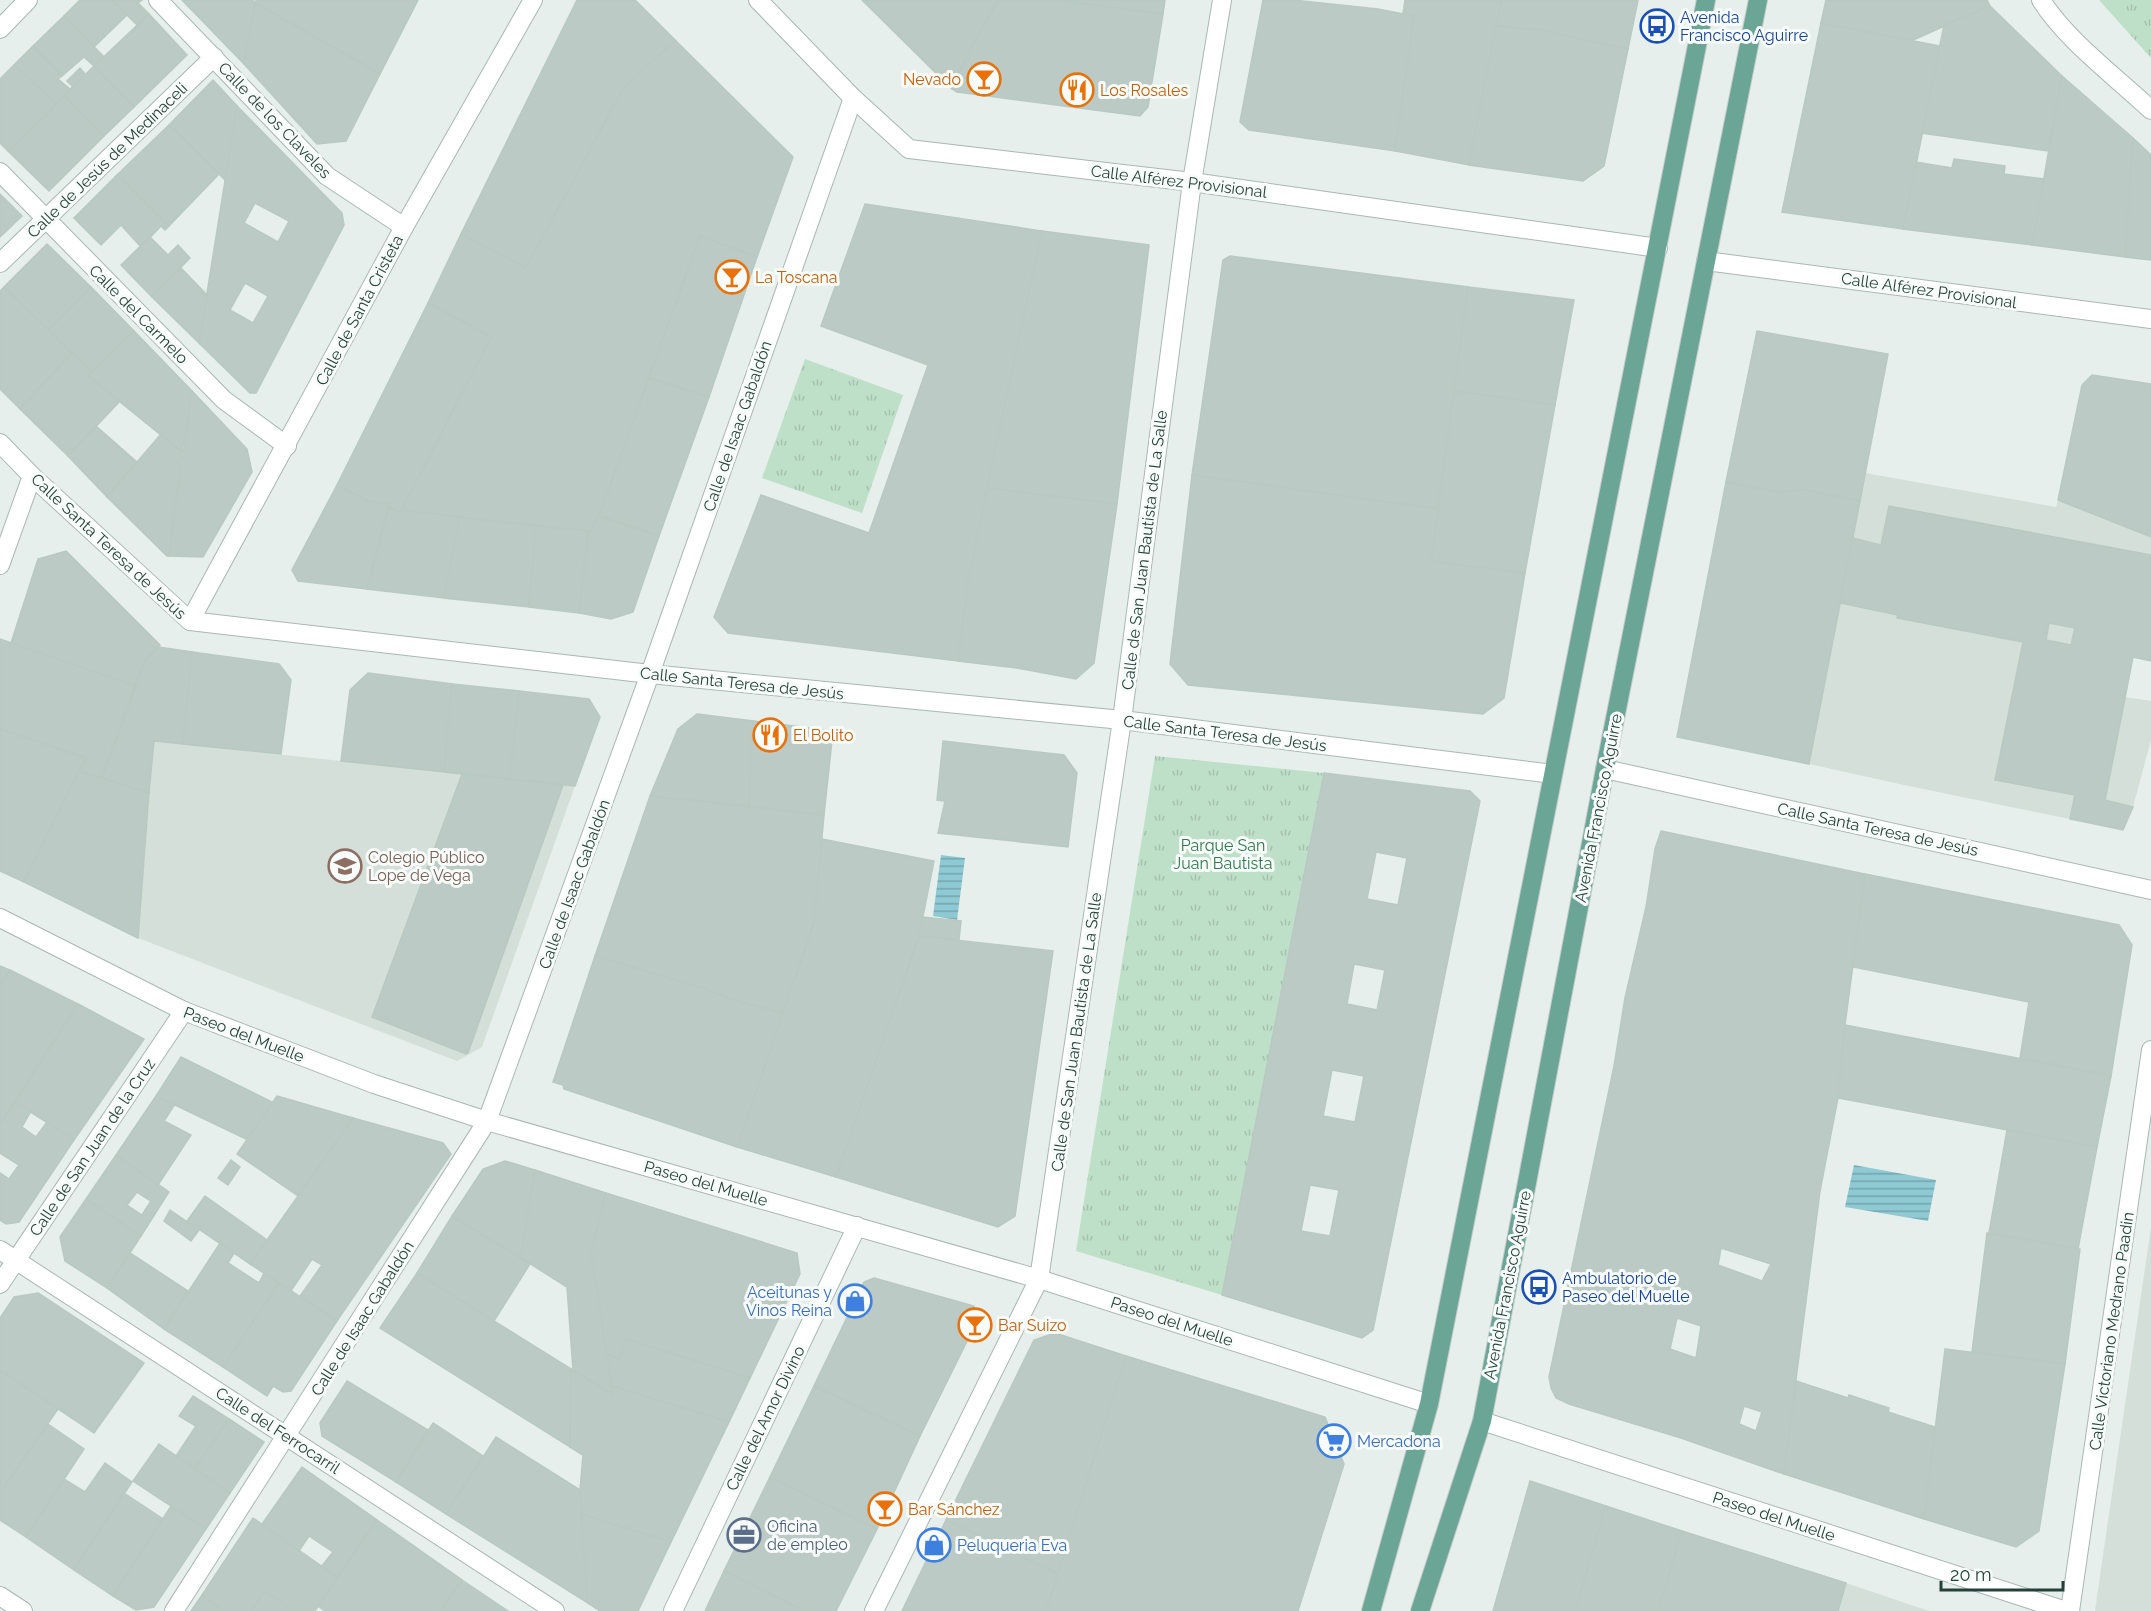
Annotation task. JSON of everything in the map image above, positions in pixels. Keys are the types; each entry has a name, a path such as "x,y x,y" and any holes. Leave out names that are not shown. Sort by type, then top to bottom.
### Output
{"main road":[{"path":"1371,1611 1429,1404 1706,0"},
{"name":"Avenida Francisco Aguirre","path":"1420,1611 1482,1421 1605,769 1758,0"}],"street":[{"path":"0,28 28,0"},
{"name":"Calle de los Claveles","path":"158,0 327,176 404,226"},
{"name":"Calle de Santa Cristeta","path":"190,621 287,446 404,226 533,0"},
{"name":"Calle Alférez Provisional","path":"758,0 852,98 909,149 1192,182 1658,248"},
{"name":"Calle de San Juan Bautista de La Salle","path":"874,1611 1040,1279 1122,720 1192,182 1222,0"},
{"path":"2041,0 2047,10 2083,48 2151,110"},
{"name":"Calle de Jesús de Medinaceli","path":"0,263 214,57"},
{"name":"Calle de Isaac Gabaldón","path":"174,1611 288,1436 487,1121 650,674 852,98"},
{"name":"Calle del Carmelo","path":"0,172 224,400 287,446"},
{"name":"Calle Alférez Provisional","path":"1706,261 2151,319"},
{"name":"Calle Santa Teresa de Jesús","path":"0,443 32,476 190,621 650,674 1122,720 1553,774"},
{"path":"0,565 32,476"},
{"name":"Calle Santa Teresa de Jesús","path":"1605,769 2151,890"},
{"name":"Paseo del Muelle","path":"0,918 184,1011 374,1084 487,1121 1040,1279 1429,1404"},
{"name":"Calle de San Juan de la Cruz","path":"0,1284 184,1011"},
{"name":"Calle Victoriano Medrano Paadin","path":"2068,1611 2151,1050"},
{"name":"Calle del Amor Divino","path":"673,1611 857,1226"},
{"name":"Calle del Ferrocarril","path":"0,1250 555,1611"},
{"name":"Paseo del Muelle","path":"1482,1421 2068,1611"},
{"path":"0,1596 23,1611"}],"shaded area":[{"path":"1865,473 2056,507 2058,500 2151,537 2151,661 2133,657 2125,697 2151,701 2151,740 2133,807 2123,830 1809,764"},
{"name":"Colegio Público Lope de Vega","path":"154,741 575,786 482,1047 457,1061 138,938"},
{"path":"2151,1227 2151,1611 2095,1611 2103,1555"},
{"path":"1846,1583 1929,1611 1838,1611"}],"green space":[{"path":"2099,0 2151,0 2151,58"},
{"path":"805,359 903,395 862,513 762,478"},
{"name":"Parque San Juan Bautista","path":"1155,756 1324,773 1222,1295 1076,1251"}],"water":[{"path":"941,855 965,858 957,920 933,916"},
{"path":"1854,1165 1936,1180 1928,1221 1845,1207"}],"building":[{"path":"80,0 112,0 127,15 94,47 64,16"},
{"path":"112,0 142,0 138,3 149,14 137,25"},
{"path":"182,0 253,0 255,3 244,64"},
{"path":"256,0 418,0 380,74 255,3"},
{"path":"577,0 635,0 676,41 622,91 526,268 461,234"},
{"path":"862,0 998,0 967,56 952,89"},
{"path":"998,0 1058,0 1163,14 1148,107 1140,116 957,92 952,89 967,56"},
{"path":"1058,0 1165,0 1163,14"},
{"path":"1263,0 1293,0 1378,9 1414,16 1395,151 1249,130 1240,122"},
{"path":"1405,0 1502,0 1469,165 1395,151 1414,16 1403,14"},
{"path":"1502,0 1638,0 1628,49 1540,30 1496,26"},
{"path":"1826,0 1987,0 1990,6 1911,41 1821,23"},
{"path":"255,3 380,74 346,141 317,144 244,64"},
{"path":"1990,6 2062,76 2048,151 1922,133 1944,25"},
{"path":"149,14 187,55 134,107 94,66"},
{"path":"64,16 104,57 94,66 84,57 62,76 33,46"},
{"path":"1821,23 1940,46 1903,229 1782,212"},
{"path":"1496,26 1540,30 1628,49 1604,166 1583,181 1469,165"},
{"path":"676,41 793,157 757,257 700,236 599,516 588,534 588,531 401,510 439,433 491,337 428,303 461,234 526,268 622,91"},
{"path":"33,46 62,76 58,79 70,89 57,104 14,65"},
{"path":"14,65 57,104 8,151 0,143 0,79"},
{"path":"94,66 134,107 104,136 64,95"},
{"path":"80,68 85,74 73,87 67,81"},
{"path":"2062,76 2133,138 2125,257 2032,245"},
{"path":"213,80 237,106 225,180 169,125"},
{"path":"64,95 104,136 49,191 8,151 50,112"},
{"path":"237,106 342,213 344,225 256,393 250,393 199,343","holes":["255,203 289,221 278,242 244,223","245,283 268,296 253,323 230,310"]},
{"path":"169,125 219,174 169,226 117,175"},
{"path":"2133,138 2151,155 2151,260 2125,257"},
{"path":"1954,159 2005,166 2004,174 2044,179 2032,245 1903,229 1916,162 1952,168"},
{"path":"117,175 169,226 165,230 161,226 141,247 121,225 101,245 74,218"},
{"path":"0,194 22,216 0,237"},
{"path":"865,204 1042,231 968,581 958,661 728,633 714,617 761,495 869,533 928,365 821,326"},
{"path":"1042,231 1149,245 1117,504 987,488"},
{"path":"700,236 757,257 709,397 649,378"},
{"path":"150,237 168,255 178,245 190,258 152,297 121,265"},
{"path":"47,244 91,287 48,330 4,287"},
{"path":"1230,256 1468,287 1438,509 1192,475 1223,260"},
{"path":"181,268 207,295 199,343 152,297"},
{"path":"4,287 72,353 20,409 0,389 0,291"},
{"path":"91,287 134,331 92,372 48,330"},
{"path":"1468,287 1574,300 1555,405 1454,391"},
{"path":"428,303 491,337 400,513 389,507 389,504 367,501 343,488 336,487"},
{"path":"134,331 192,391 182,452 88,376"},
{"path":"1757,331 1888,354 1860,501 1804,490 1776,492 1726,482"},
{"path":"72,353 92,372 88,376 120,401 68,456 20,409"},
{"path":"2092,375 2151,384 2151,537 2058,500 2082,385"},
{"path":"649,378 709,397 659,536 599,516"},
{"path":"192,391 247,449 252,472 203,557 169,556"},
{"path":"1454,391 1555,405 1525,573 1431,561"},
{"path":"96,426 137,462 107,497 68,456"},
{"path":"161,434 182,452 169,556 107,497"},
{"path":"1192,475 1438,509 1431,561 1525,573 1504,698 1483,714 1188,685 1170,664"},
{"path":"1726,482 1776,492 1804,490 1860,501 1809,764 1677,737"},
{"path":"336,487 343,488 367,501 389,504 367,589 298,581 292,570"},
{"path":"987,488 1117,504 1094,663 1076,679 1017,668 958,661 968,581"},
{"path":"1889,506 2151,555 2151,661 2133,657 2105,800 2133,807 2123,830 2070,819 2075,795 1995,780 2023,642 1897,618 1898,615 1840,603 1852,538 1881,545","holes":["2049,623 2075,628 2071,645 2046,640"]},
{"path":"389,507 400,513 401,510 460,517 444,598 367,589"},
{"path":"599,516 659,536 633,612 611,619 579,613 588,534"},
{"path":"460,517 536,526 529,607 444,598"},
{"path":"536,526 588,531 579,613 529,607"},
{"path":"66,551 160,645 145,661 135,686 11,643 38,559"},
{"path":"0,639 135,686 102,778 79,771 86,758 0,729"},
{"path":"158,647 192,652 183,744 154,741 149,793 102,778 145,661"},
{"path":"192,652 279,664 291,680 281,754 183,744"},
{"path":"368,673 452,684 444,772 341,761 350,690"},
{"path":"452,684 519,691 510,779 444,772"},
{"path":"519,691 589,699 600,717 575,786 510,779"},
{"path":"697,714 753,721 749,806 650,796 678,729"},
{"path":"753,721 833,731 824,815 749,806"},
{"path":"0,729 86,758 24,882 0,871"},
{"path":"943,741 1064,755 1077,773 1068,847 938,833 945,801 937,800"},
{"path":"79,771 149,793 138,938 24,882"},
{"path":"1324,773 1470,791 1480,801 1373,1330 1362,1338 1222,1295","holes":["1376,852 1407,858 1398,905 1367,899","1354,964 1385,970 1377,1010 1347,1004","1332,1070 1364,1076 1355,1122 1323,1116","1310,1185 1339,1190 1330,1236 1301,1231"]},
{"path":"462,774 563,785 466,1054 372,1017"},
{"path":"650,796 824,815 814,923 783,1013 730,999 703,988 595,956"},
{"path":"1661,831 1865,874 1838,1098 1820,1191 1784,1474 1681,1438 1569,1404 1556,1398 1551,1388 1549,1377 1614,1066 1625,998 1646,907 1655,849","holes":["1721,1248 1771,1264 1762,1281 1718,1265","1677,1318 1701,1326 1696,1358 1670,1349","1744,1406 1762,1412 1756,1431 1739,1424"]},
{"path":"822,839 934,861 919,936 836,1177 737,1147 814,923"},
{"path":"1865,874 2119,925 2132,945 2111,1076 2020,1058 2029,1002 1853,967"},
{"path":"922,917 961,921 959,940 919,936"},
{"path":"919,936 1053,951 1015,1216 998,1227 836,1177"},
{"path":"595,956 703,988 730,999 783,1013 737,1147 564,1089 563,1085 553,1082"},
{"path":"0,966 10,970 0,985"},
{"path":"10,970 78,1004 0,1124 0,985"},
{"path":"78,1004 144,1039 74,1140 15,1102"},
{"path":"1845,1025 2111,1076 2097,1147 1838,1098"},
{"path":"181,1057 274,1103 246,1139 156,1096"},
{"path":"156,1096 175,1104 164,1121 191,1135 158,1185 116,1155"},
{"path":"277,1096 353,1118 298,1196 237,1154"},
{"path":"15,1102 31,1111 22,1127 36,1137 47,1122 74,1140 19,1222 6,1224 0,1220 0,1173 9,1179 19,1165 0,1153 0,1125"},
{"path":"353,1118 443,1143 451,1154 337,1321 300,1296 322,1265 312,1259 291,1291 250,1264"},
{"path":"2007,1130 2097,1147 2078,1249 1989,1233"},
{"path":"116,1155 169,1192 141,1236 86,1199","holes":["137,1192 151,1201 142,1215 127,1205"]},
{"path":"231,1160 240,1167 228,1185 218,1178"},
{"path":"505,1161 535,1170 521,1258 452,1216 483,1169"},
{"path":"535,1170 606,1193 591,1252 613,1395 573,1370 567,1287 521,1258"},
{"path":"606,1193 797,1253 800,1274 750,1378 626,1339 619,1360 607,1354 591,1252"},
{"path":"205,1196 267,1240 250,1264 187,1221"},
{"path":"86,1199 141,1236 107,1288 65,1261 60,1237"},
{"path":"170,1210 199,1230 191,1241 164,1221"},
{"path":"452,1216 530,1264 494,1321 417,1273"},
{"path":"1987,1233 2080,1249 2065,1364 1972,1352"},
{"path":"220,1243 234,1253 228,1263 259,1283 264,1273 279,1283 223,1367 164,1329"},
{"path":"130,1253 188,1291 164,1329 107,1288"},
{"path":"417,1273 571,1369 570,1447 380,1328"},
{"path":"874,1278 974,1306 975,1325 920,1436 814,1386 864,1282"},
{"path":"279,1283 337,1321 291,1391 283,1392 273,1386 267,1396 223,1367"},
{"path":"38,1293 144,1363 94,1433 0,1370 0,1318 14,1297"},
{"path":"1055,1333 1126,1356 1058,1574 946,1520 1034,1340"},
{"path":"626,1339 750,1378 729,1422 612,1386 607,1354 619,1360"},
{"path":"1945,1349 2065,1364 2039,1531 2016,1547 1924,1519"},
{"path":"1126,1356 1325,1417 1344,1464 1298,1611 1046,1611"},
{"path":"571,1369 613,1395 612,1386 729,1422 671,1542 581,1514 580,1490 583,1455 570,1447"},
{"path":"0,1370 58,1409 0,1493"},
{"path":"347,1381 428,1430 396,1482 322,1436 320,1423"},
{"path":"1796,1381 1848,1398 1849,1395 1889,1408 1888,1412 1935,1427 1924,1519 1784,1474"},
{"path":"814,1386 920,1436 877,1529 770,1477"},
{"path":"193,1396 229,1419 195,1469 176,1456 196,1426 179,1416"},
{"path":"229,1419 264,1442 230,1493 195,1469"},
{"path":"433,1423 483,1456 446,1514 396,1482"},
{"path":"48,1424 84,1449 26,1537 0,1520 0,1493"},
{"path":"496,1437 580,1490 588,1603 446,1514"},
{"path":"159,1444 230,1493 206,1529 133,1481"},
{"path":"105,1463 132,1482 74,1570 26,1537 64,1479 85,1492"},
{"path":"302,1467 377,1520 337,1577 321,1567 333,1552 309,1536 299,1551 262,1524"},
{"path":"770,1477 877,1529 836,1611 804,1611 724,1571"},
{"path":"1530,1481 1606,1506 1575,1611 1493,1611"},
{"path":"124,1493 163,1519 113,1596 74,1570"},
{"path":"171,1506 206,1529 154,1607 136,1610 113,1596"},
{"path":"1606,1506 1682,1531 1658,1611 1575,1611"},
{"path":"581,1514 671,1542 638,1611 600,1611 588,1603"},
{"path":"253,1518 337,1577 315,1611 293,1611 265,1591 251,1611 223,1611 202,1595"},
{"path":"377,1520 462,1580 440,1611 325,1611 318,1606"},
{"path":"946,1520 1058,1574 1046,1611 902,1611"},
{"path":"1682,1531 1846,1583 1838,1611 1658,1611"},
{"path":"724,1571 804,1611 705,1611"},
{"path":"462,1580 508,1611 440,1611"},
{"path":"265,1591 293,1611 251,1611"},
{"path":"202,1595 223,1611 191,1611"}],"place":[{"name":"Avenida Francisco Aguirre","path":"1657,26"},
{"name":"Nevado","path":"984,79"},
{"name":"Los Rosales","path":"1077,90"},
{"name":"La Toscana","path":"732,277"},
{"name":"El Bolito","path":"770,735"},
{"name":"Colegio Público Lope de Vega","path":"345,866"},
{"name":"Ambulatorio de Paseo del Muelle","path":"1539,1287"},
{"name":"Aceitunas y Vinos Reina","path":"855,1301"},
{"name":"Bar Suizo","path":"975,1325"},
{"name":"Mercadona","path":"1334,1441"},
{"name":"Bar Sánchez","path":"885,1509"},
{"name":"Oficina de empleo","path":"744,1535"},
{"name":"Peluqueria Eva","path":"934,1545"}]}
